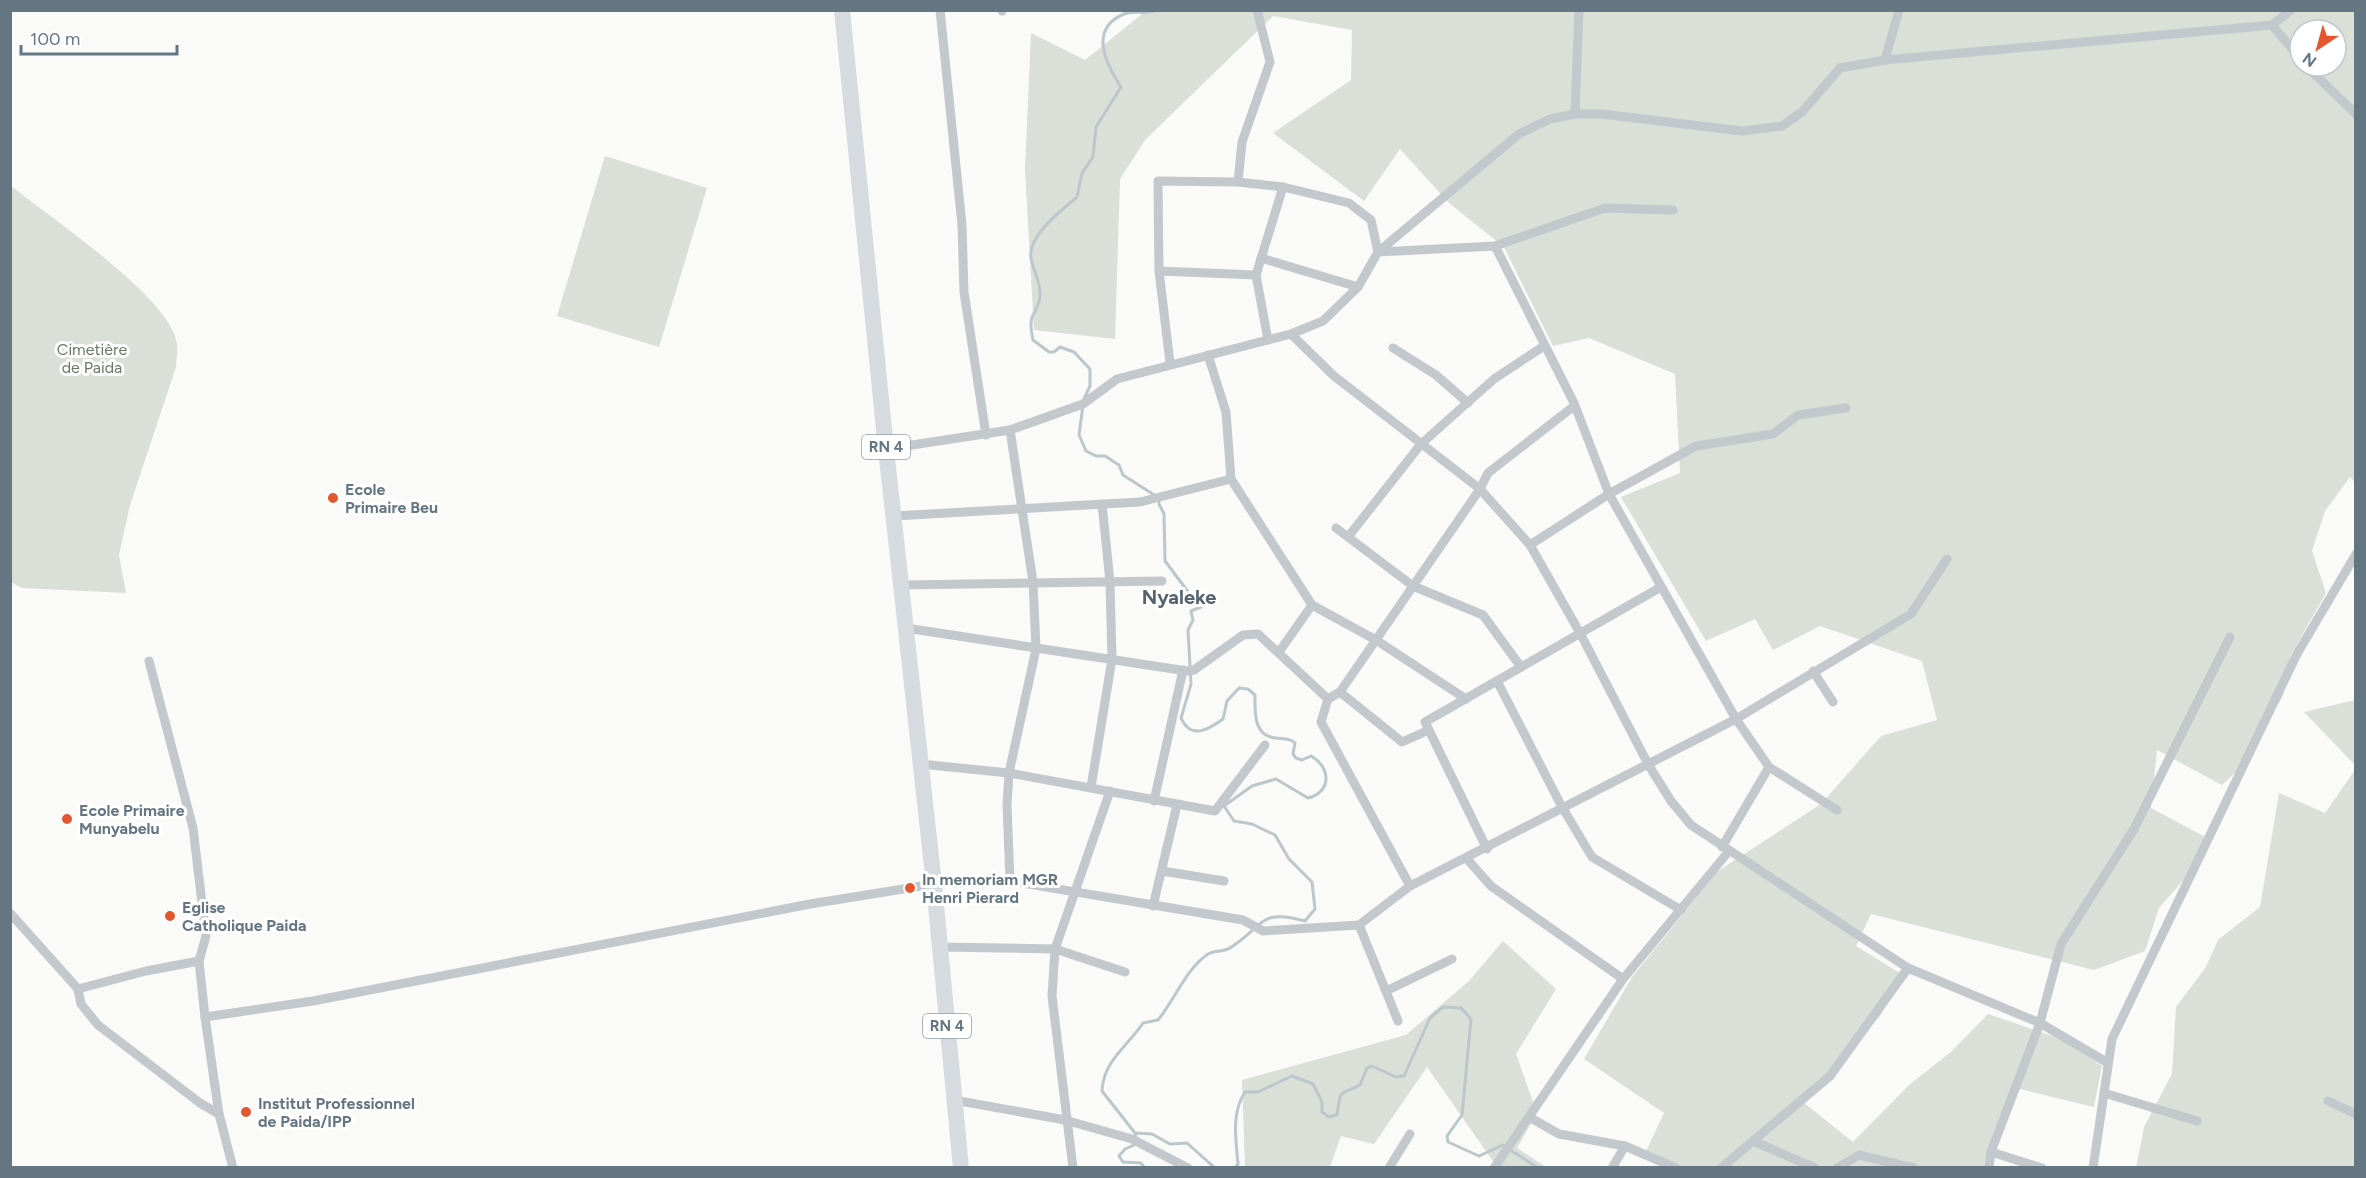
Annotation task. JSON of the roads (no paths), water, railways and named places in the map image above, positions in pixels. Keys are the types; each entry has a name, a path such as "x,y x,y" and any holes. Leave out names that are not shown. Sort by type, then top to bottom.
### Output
{"highway":[{"name":"RN 4","path":"842,10 886,449 934,884 961,1167"}],"street":[{"path":"940,10 962,225 964,292 986,435"},
{"path":"1238,182 1242,142 1270,62 1257,10"},
{"path":"1575,114 1579,10"},
{"path":"1885,60 1899,10"},
{"path":"886,449 1010,430 1083,404 1117,379 1170,363 1291,334 1323,321 1358,287 1378,252 1519,134 1550,119 1575,114 1601,114 1742,131 1782,126 1802,112 1840,68 1885,60 2272,25 2291,10"},
{"path":"2272,25 2288,44"},
{"path":"2318,78 2355,114"},
{"path":"1170,363 1159,271 1158,181 1238,182 1283,187 1349,203 1371,220 1378,252"},
{"path":"1268,340 1256,275 1283,187"},
{"path":"1378,252 1495,246 1605,208 1673,210"},
{"path":"1495,246 1574,406 1609,494 1736,719 1769,767 1837,810"},
{"path":"1261,258 1358,287"},
{"path":"1159,271 1256,275"},
{"path":"1291,334 1334,376 1480,489 1530,545 1580,633 1648,764 1671,801 1691,825 1725,849 1793,890 1908,968 2040,1023 2108,1064"},
{"path":"1348,537 1421,444 1494,379 1544,346"},
{"path":"1393,348 1436,375 1468,403"},
{"path":"1208,355 1226,412 1231,479 1312,605 1376,640 1466,699"},
{"path":"1410,886 1321,722 1328,699 1340,692 1480,489 1488,473 1574,406"},
{"path":"1530,545 1609,494 1696,446 1773,434 1798,414 1846,408"},
{"path":"1010,430 1034,582 1036,649 1009,773 1007,805 1010,881"},
{"path":"894,516 1140,502 1231,479"},
{"path":"1091,787 1112,659 1110,582 1102,504"},
{"path":"1336,528 1413,586 1483,615 1521,667"},
{"path":"2093,1167 2112,1039 2297,654 2355,554"},
{"path":"205,1017 313,1001 810,904 934,884 1010,881 1243,920 1263,931 1359,925 1410,886 1487,849 1562,807 1736,719 1911,614 1947,559"},
{"path":"902,585 1162,582"},
{"path":"1487,849 1425,722 1661,586"},
{"path":"1278,652 1312,605"},
{"path":"906,628 1188,670 1243,635 1258,634 1328,699"},
{"path":"1989,1167 1991,1152 2040,1023 2061,944 2134,829 2230,637"},
{"path":"149,661 193,828 206,936 199,961 205,1017 219,1114 233,1167"},
{"path":"1154,801 1188,670"},
{"path":"1813,671 1833,702"},
{"path":"1497,681 1562,807 1592,857 1681,910"},
{"path":"1340,692 1402,742 1429,730"},
{"path":"920,764 1009,773 1215,811 1265,745"},
{"path":"1494,1167 1623,979 1681,910 1725,849 1769,767"},
{"path":"1073,1167 1065,1120 1052,996 1054,949 1110,791"},
{"path":"1153,906 1177,805"},
{"path":"1467,859 1491,886 1623,979"},
{"path":"1162,871 1224,881"},
{"path":"10,913 78,989 81,1004 99,1025 200,1103 219,1114"},
{"path":"1359,925 1398,1021"},
{"path":"940,947 1054,949 1125,972"},
{"path":"1386,991 1452,959"},
{"path":"78,989 146,971 199,961"},
{"path":"1721,1167 1830,1076 1908,968"},
{"path":"2104,1094 2197,1121"},
{"path":"954,1100 1065,1120 1136,1140 1188,1167"},
{"path":"2328,1101 2355,1114"},
{"path":"1529,1117 1559,1134 1625,1146 1676,1167"},
{"path":"1389,1167 1410,1134"},
{"path":"1753,1141 1815,1167"},
{"path":"1612,1167 1625,1146"},
{"path":"1991,1152 2042,1167"},
{"path":"1837,1167 1859,1155 1900,1166 1914,1167"}],"waterway":[{"path":"1084,399 1090,386 1090,369 1074,352 1060,347 1054,352 1049,352 1033,340 1031,323 1038,306 1040,290 1031,250 1040,232 1077,197 1082,173 1093,157 1096,127 1121,87 1110,68 1103,48 1106,28 1113,20 1124,14 1157,10"},
{"path":"1083,405 1079,435 1086,451 1096,456 1105,456 1119,465 1123,475 1159,498 1164,514 1165,561 1192,597 1202,602 1201,607 1191,611 1193,620 1188,630 1191,684 1181,718 1185,725 1195,731 1212,727 1223,719 1227,701 1239,688 1248,689 1255,695 1257,722 1263,733 1293,741 1295,743 1293,754 1296,758 1302,760 1311,756 1322,766 1326,779 1321,790 1308,798 1276,779 1252,786 1224,806 1234,821 1252,824 1275,835 1289,859 1312,882 1315,909 1305,921 1270,918 1230,948 1208,954 1193,968 1158,1020 1143,1023 1117,1054 1103,1080 1102,1091 1135,1133 1136,1138"},
{"path":"1235,1168 1238,1164 1236,1118 1245,1092 1258,1092 1292,1076 1313,1084 1322,1102 1322,1112 1329,1117 1337,1115 1340,1096 1360,1085 1367,1068 1372,1066 1396,1077 1404,1076 1430,1018 1443,1007 1461,1008 1471,1019 1462,1115 1447,1136 1448,1142 1479,1156 1503,1145 1538,1168"},
{"path":"1136,1133 1152,1134 1170,1144 1187,1143 1215,1168"},
{"path":"1136,1144 1125,1149 1119,1156 1123,1162 1141,1163 1145,1168"}],"place":[{"name":"Ecole Primaire Beu","path":"333,498"},
{"name":"Ecole Primaire Munyabelu","path":"67,819"},
{"name":"In memoriam MGR Henri Pierard","path":"910,888"},
{"name":"Eglise Catholique Paida","path":"170,916"},
{"name":"Institut Professionnel de Paida/IPP","path":"246,1112"}],"district":[{"name":"Nyaleke","path":"1179,597"}],"park label":[{"name":"Cimetière de Paida","path":"92,358"}]}
